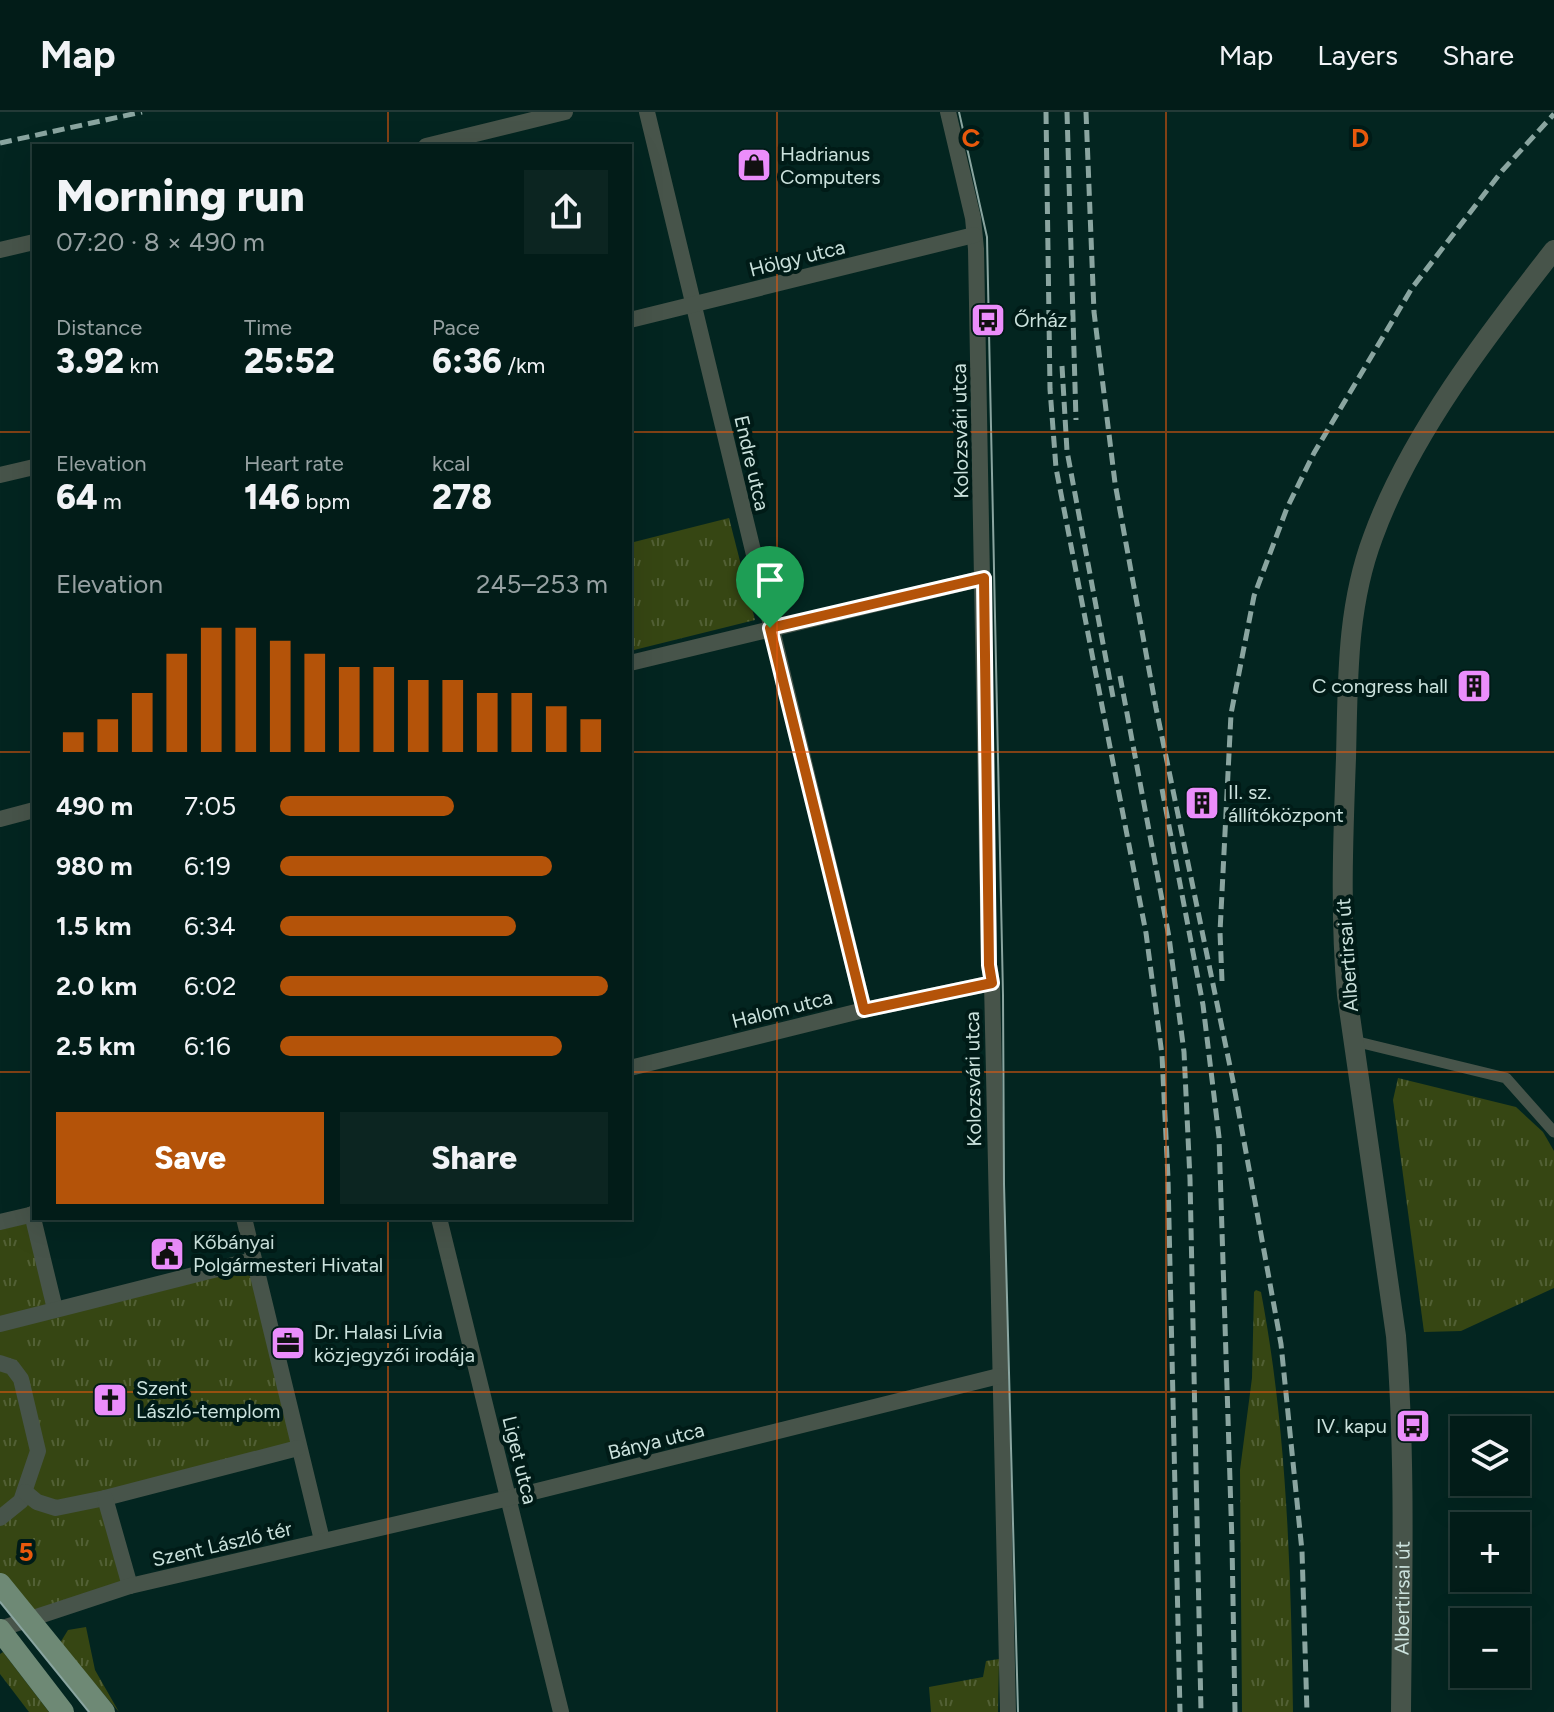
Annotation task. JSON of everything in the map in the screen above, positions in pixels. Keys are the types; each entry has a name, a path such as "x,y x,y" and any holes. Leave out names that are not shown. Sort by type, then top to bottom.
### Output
{"main road":[{"path":"0,1584 104,1712"},
{"path":"0,1630 63,1712"}],"street":[{"path":"434,144 565,112"},
{"name":"Endre utca","path":"647,112 864,1010"},
{"name":"Kolozsvári utca","path":"948,112 973,218 974,235 1008,1712"},
{"name":"Hölgy utca","path":"632,320 974,235"},
{"path":"0,250 32,242"},
{"name":"Albertirsai út","path":"1401,1712 1404,1460 1400,1381 1342,942 1348,649 1359,585 1373,537 1412,455 1500,319 1554,250"},
{"path":"0,475 32,467"},
{"path":"632,662 984,578"},
{"path":"0,819 32,811"},
{"name":"Halom utca","path":"632,1068 864,1010 992,983"},
{"path":"1354,1041 1506,1078 1554,1132"},
{"path":"0,1222 32,1214"},
{"path":"34,1220 55,1309"},
{"name":"Szent László tér","path":"29,1620 130,1586 322,1540 244,1220"},
{"name":"Liget utca","path":"440,1220 561,1712"},
{"path":"0,1324 253,1260"},
{"path":"0,1363 12,1367 21,1379 38,1451 21,1501 0,1518"},
{"name":"Bánya utca","path":"322,1540 509,1498 999,1376"},
{"path":"25,1492 37,1502 56,1508 298,1448"},
{"name":"Szent László tér","path":"105,1498 130,1586"},
{"path":"0,1630 29,1620"}],"green space":[{"path":"729,518 755,620 632,651 632,542"},
{"path":"1398,1078 1516,1107 1543,1132 1554,1151 1554,1288 1461,1331 1424,1332 1393,1100"},
{"path":"32,1214 55,1309 253,1260 298,1448 106,1498 130,1586 29,1620 0,1584 0,1222"},
{"path":"1256,1290 1261,1292 1270,1344 1282,1448 1289,1554 1293,1712 1242,1712 1240,1470 1252,1378"},
{"path":"86,1627 95,1670 119,1712 60,1643 68,1630"},
{"path":"3,1652 49,1712 29,1712 0,1674 0,1654"},
{"path":"999,1659 998,1712 931,1712 929,1687 983,1677 986,1661"}],"tram line":[{"path":"959,112 987,237 1004,1184 1018,1712"},
{"path":"0,1602 89,1712"}],"railway":[{"path":"0,143 142,112"},
{"path":"1046,112 1050,389 1056,468 1146,933 1162,1055 1168,1178 1180,1712"},
{"path":"1067,112 1076,420"},
{"path":"1086,112 1094,312 1115,483 1156,708 1233,1081 1281,1344 1302,1551 1307,1712"},
{"path":"1222,981 1220,932 1231,714 1254,596 1287,508 1314,453 1412,288 1502,171 1554,114"},
{"path":"1062,366 1067,451 1113,697"},
{"path":"1120,676 1169,937 1184,1052 1190,1179 1201,1712"},
{"path":"1162,789 1203,1005 1219,1137 1235,1712"}],"place":[{"name":"Hadrianus Computers","path":"754,165"},
{"name":"Őrház","path":"988,320"},
{"name":"C congress hall","path":"1474,686"},
{"name":"II. sz. állítóközpont","path":"1202,803"},
{"name":"Kőbányai Polgármesteri Hivatal","path":"167,1254"},
{"name":"Dr. Halasi Lívia közjegyzői irodája","path":"288,1343"},
{"name":"Szent László-templom","path":"110,1400"},
{"name":"IV. kapu","path":"1413,1426"}],"route":[{"path":"984,578 989,965 992,983 864,1010 770,628 984,578"}]}
